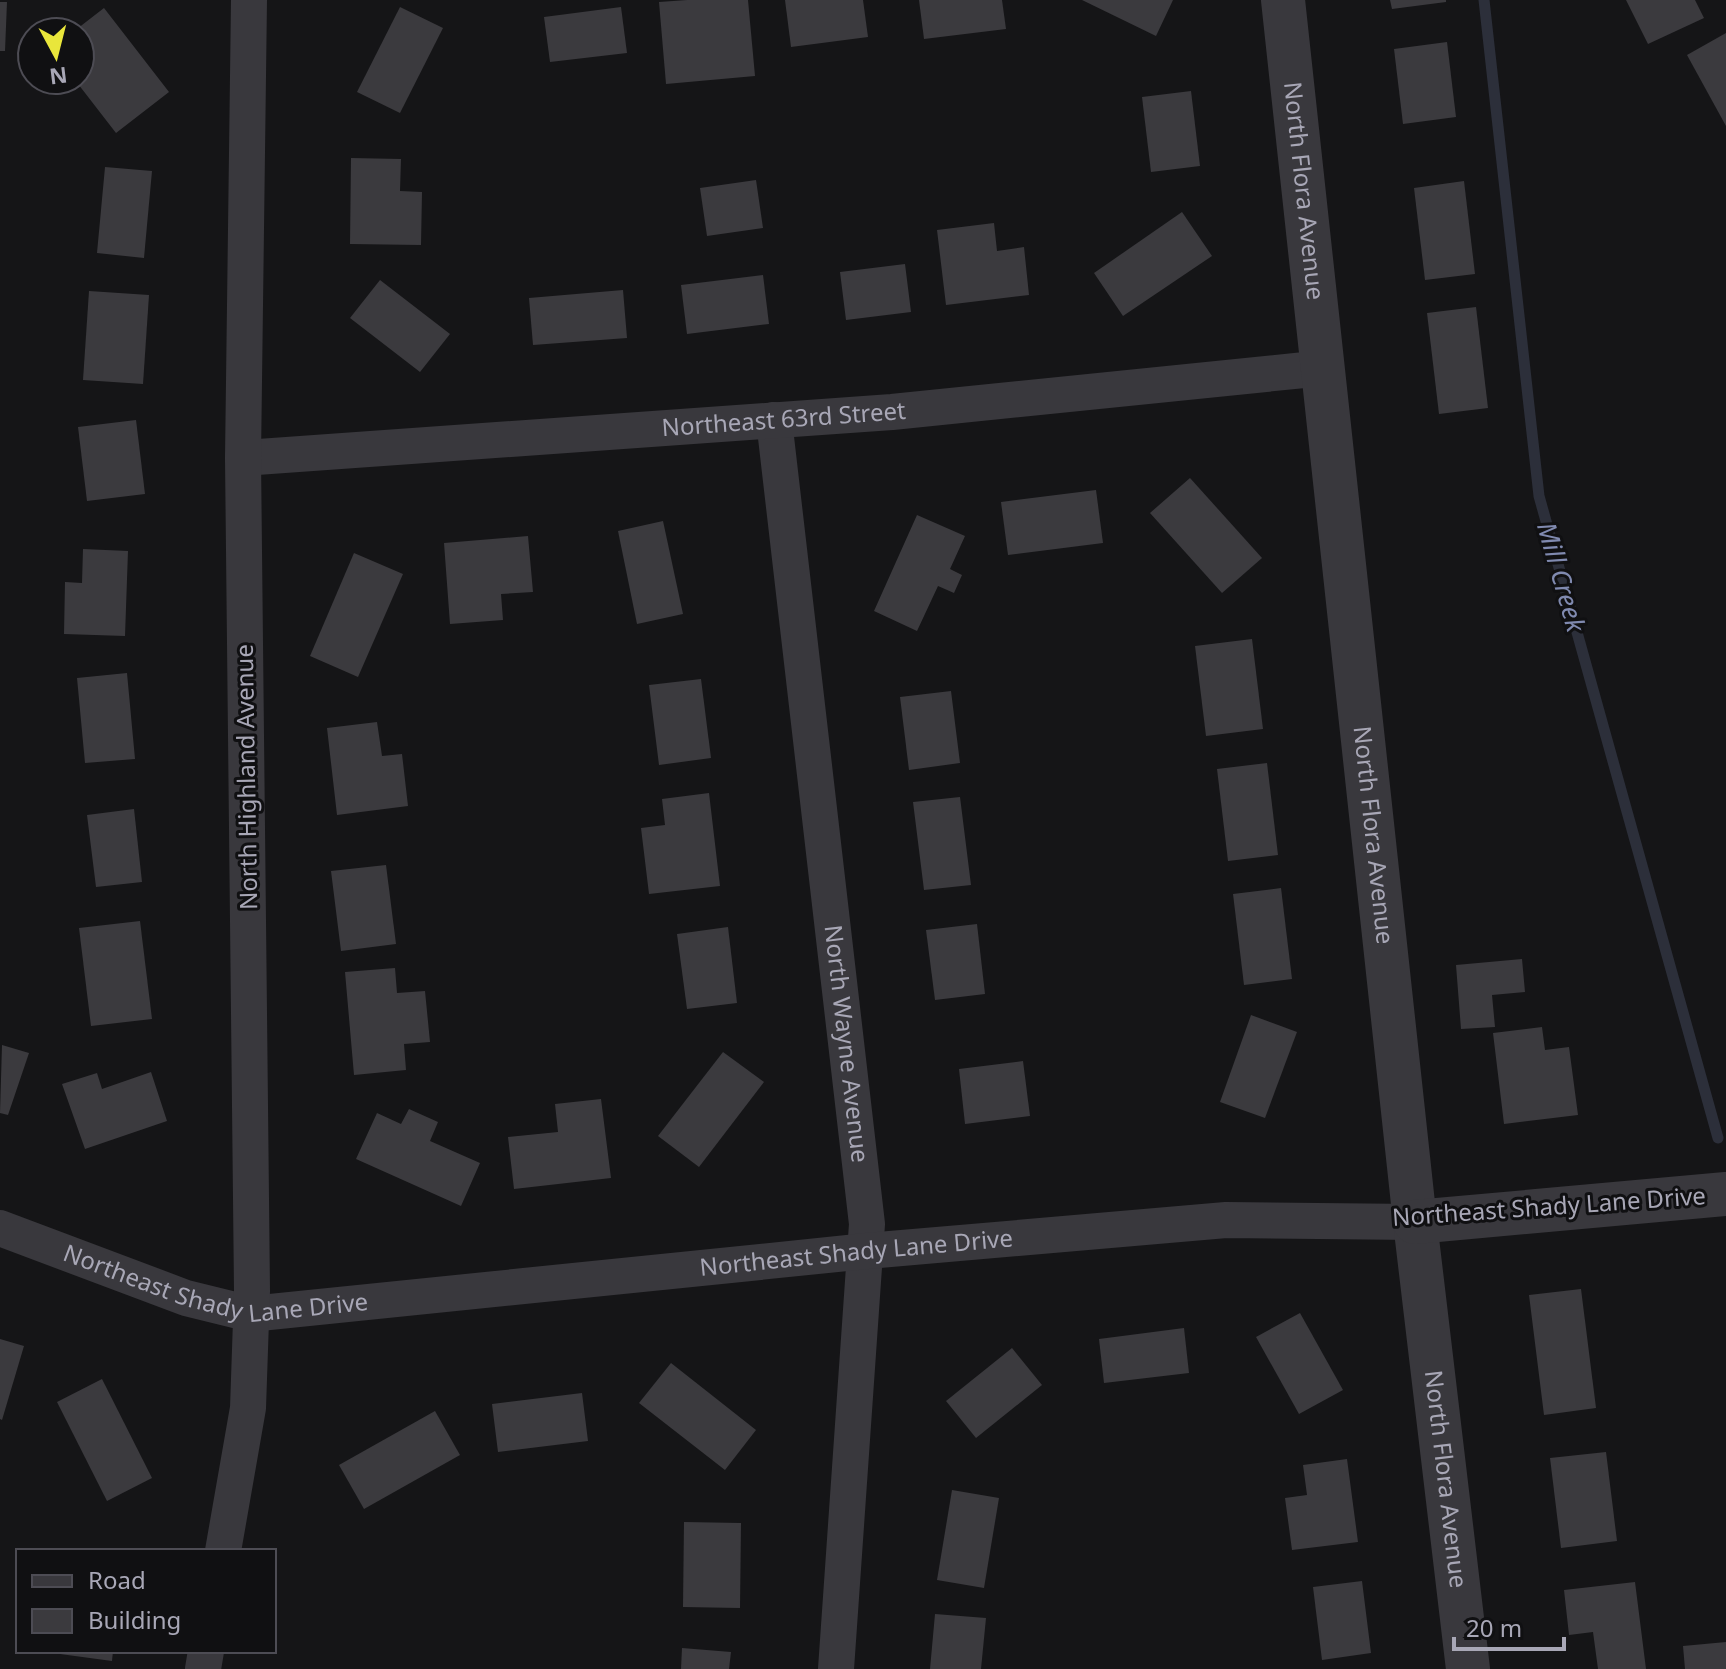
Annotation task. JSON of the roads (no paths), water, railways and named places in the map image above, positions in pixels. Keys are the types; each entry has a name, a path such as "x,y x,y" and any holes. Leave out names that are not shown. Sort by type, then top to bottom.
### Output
{"street":[{"name":"North Highland Avenue","path":"223,1549 248,1408 251,1314 243,458 249,0"},
{"name":"North Flora Avenue","path":"1283,0 1415,1222 1468,1669"},
{"name":"Northeast 63rd Street","path":"243,458 774,420 1324,368"},
{"name":"North Wayne Avenue","path":"774,420 867,1251 836,1669"},
{"name":"Northeast Shady Lane Drive","path":"0,1228 186,1298 251,1314 867,1251 1226,1220 1415,1222 1726,1194"}],"waterway":[{"name":"Mill Creek","path":"1484,0 1539,496 1718,1138"}]}
